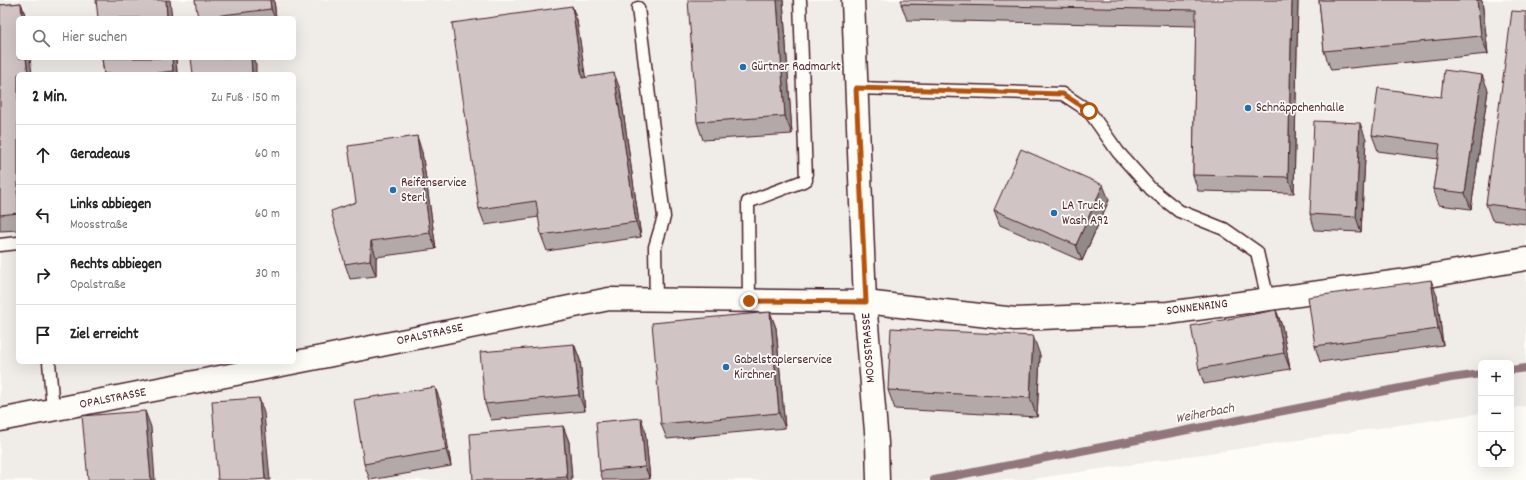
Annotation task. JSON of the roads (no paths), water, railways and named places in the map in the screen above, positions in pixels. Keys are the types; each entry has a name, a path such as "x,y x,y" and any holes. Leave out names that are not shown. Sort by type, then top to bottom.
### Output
{"street":[{"name":"MOOSSTRASSE","path":"853,0 866,302 878,480"},
{"name":"SONNENRING","path":"866,302 1015,319 1168,313 1268,300 1526,259"},
{"name":"OPALSTRASSE","path":"296,361 609,299 866,302"},
{"name":"OPALSTRASSE","path":"0,420 283,364"}],"lane":[{"path":"749,301 748,202 806,180 800,0"},
{"path":"638,8 664,217 655,247 656,300"},
{"path":"856,88 1063,94 1089,111 1118,152 1151,189 1179,211 1224,229 1257,252 1268,300"},
{"path":"0,245 16,243"},
{"path":"49,364 53,410"}],"waterway":[{"name":"Weiherbach","path":"1514,370 1526,368"},
{"name":"Weiherbach","path":"934,480 1451,378 1478,374"}],"place":[{"name":"Gürtner Radmarkt","path":"743,67"},
{"name":"Schnäppchenhalle","path":"1248,108"},
{"name":"Reifenservice Sterl","path":"393,190"},
{"name":"LA Truck Wash A92","path":"1054,213"},
{"name":"Gabelstaplerservice Kirchner","path":"726,367"}]}
